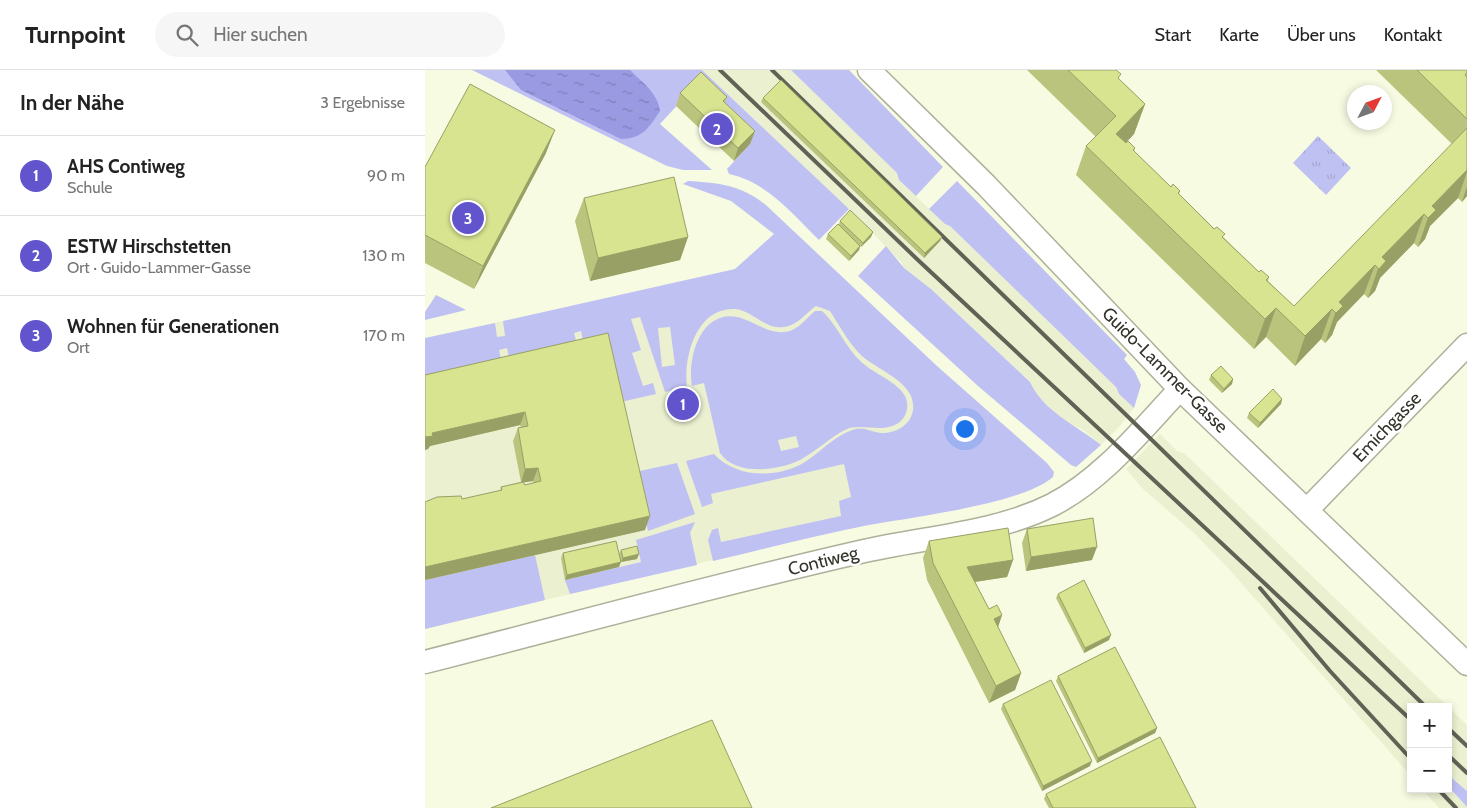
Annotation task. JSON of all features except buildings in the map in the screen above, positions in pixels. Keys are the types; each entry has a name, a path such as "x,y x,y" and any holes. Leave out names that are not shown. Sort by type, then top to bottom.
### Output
{"street":[{"name":"Guido-Lammer-Gasse","path":"869,70 993,192 1180,389 1308,509 1467,664"},
{"name":"Emichgasse","path":"1308,509 1467,345"},
{"name":"Contiweg","path":"425,662 817,562 988,526 1032,514 1054,504 1086,482 1131,440 1180,389"}],"shaded area":[{"path":"702,70 791,70 897,173 899,180 945,224 950,226 1116,387 1119,394 1134,408 1119,427 1101,445 1082,429 1068,424 1036,395 1030,382 931,289 904,268 901,262 849,209"},
{"path":"782,256 1013,469 859,525 425,629 425,338 705,277 725,299"},
{"path":"1160,434 1177,451 1184,453 1444,703 1407,703 1407,771 1228,568 1194,533 1143,489 1126,469"},
{"path":"1452,711 1467,725 1467,791 1453,778"},
{"path":"1452,790 1467,807 1467,808 1439,808 1426,793 1452,793"}],"green space":[{"path":"472,70 702,70 849,209 819,240 778,200 755,184 729,174 727,169 750,144 696,85 660,124 712,170 683,170 667,166"},
{"path":"791,70 849,70 943,167 916,196 899,180 897,173"},
{"path":"1318,136 1351,168 1326,195 1293,163"},
{"path":"688,181 730,186 749,194 767,206 937,366 1047,463 1054,472 1053,477 1017,495 993,502 849,529 713,561 708,540 712,530 718,528 721,542 841,516 839,501 851,497 844,464 711,494 713,503 702,507 686,461 714,454 723,462 745,472 770,473 782,471 794,468 805,462 849,431 866,429 879,433 892,432 906,424 912,415 912,400 902,384 858,352 830,311 816,306 797,322 784,327 771,326 741,310 735,309 722,311 710,316 695,336 690,349 687,362 687,387 665,392 640,317 631,319 641,350 632,353 643,386 653,383 656,394 616,403 585,351 581,331 574,333 579,352 511,367 507,348 499,350 503,369 425,387 425,338 495,323 497,337 505,336 503,321 735,269 774,234 731,201 683,184","holes":["670,327 675,365 662,367 658,328"]},
{"path":"957,181 1127,355 1124,359 1135,372 1141,385 1134,408 1119,394 1116,387 950,226 945,224 929,209"},
{"path":"886,246 904,268 931,289 1030,382 1043,402 1101,445 1076,467 1071,465 978,386 858,276"},
{"path":"436,295 466,310 425,320 425,312"},
{"path":"815,311 822,311 828,317 859,359 901,391 907,402 905,415 901,421 889,427 849,428 791,464 769,469 746,468 736,465 720,453 704,383 692,386 692,363 694,350 699,339 705,329 714,321 724,317 737,317 772,331 784,332 797,327","holes":["796,436 799,447 781,451 778,440"]},
{"path":"677,463 695,514 648,531 635,472"},
{"path":"695,522 690,533 697,565 570,594 565,580 641,562 636,540"},
{"path":"535,555 545,600 425,629 425,580"},
{"path":"1452,778 1467,791 1467,807 1452,790"}],"water":[{"path":"505,70 630,70 653,93 660,111 652,123 640,135 621,139 521,90"}],"railway":[{"path":"720,70 919,261 1407,716"},
{"path":"772,70 1422,703"},
{"path":"1260,588 1330,671 1407,755"},
{"path":"1452,732 1467,746"},
{"path":"1452,759 1467,773"},
{"path":"1442,793 1456,808"}],"place":[{"name":"ESTW Hirschstetten","path":"717,129"},
{"name":"Wohnen für Generationen","path":"468,218"},
{"name":"AHS Contiweg","path":"683,404"}]}
